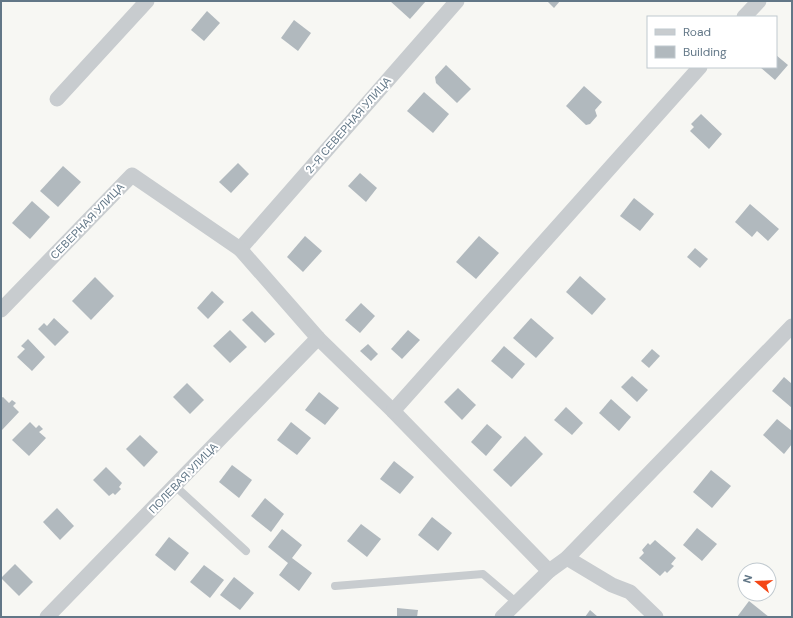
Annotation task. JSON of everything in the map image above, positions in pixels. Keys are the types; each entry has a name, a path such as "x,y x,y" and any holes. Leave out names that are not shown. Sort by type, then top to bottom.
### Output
{"street":[{"path":"57,99 147,1"},
{"name":"2-Я СЕВЕРНАЯ УЛИЦА","path":"240,249 457,1"},
{"path":"745,16 759,1"},
{"path":"393,411 699,68"},
{"name":"СЕВЕРНАЯ УЛИЦА","path":"1,310 132,175 240,249"},
{"path":"240,249 318,338 393,411 549,571"},
{"path":"502,617 549,571 567,558 792,326"},
{"name":"ПОЛЕВАЯ УЛИЦА","path":"47,617 318,338"},
{"path":"567,558 612,585 630,592 656,617"}],"lane":[{"path":"175,486 246,551"},
{"path":"335,586 483,574 517,603"}],"building":[{"path":"390,1 426,1 410,19"},
{"path":"547,1 560,1 554,8"},
{"path":"207,11 220,23 204,41 191,30"},
{"path":"294,20 311,33 298,51 281,38"},
{"path":"777,56 788,65 775,80 761,68 777,68"},
{"path":"446,65 471,89 457,103 436,83 435,77"},
{"path":"584,86 602,102 595,110 597,116 590,124 586,125 566,106"},
{"path":"424,92 449,114 433,133 407,111"},
{"path":"701,114 722,134 709,149 690,131 694,127 691,124"},
{"path":"238,163 249,174 231,193 219,182"},
{"path":"63,166 81,182 58,207 40,191"},
{"path":"360,173 377,188 366,202 348,186"},
{"path":"634,198 654,214 640,231 620,216"},
{"path":"32,201 50,217 30,239 12,223"},
{"path":"750,204 779,229 768,241 757,231 752,237 735,222"},
{"path":"305,236 322,251 303,272 287,257"},
{"path":"479,236 499,253 476,279 456,262"},
{"path":"695,248 708,259 700,268 687,257"},
{"path":"580,276 606,299 592,315 566,292"},
{"path":"95,277 114,296 91,320 72,301"},
{"path":"212,291 224,302 208,319 197,308"},
{"path":"361,303 375,316 360,333 345,320"},
{"path":"252,311 275,334 265,343 242,320"},
{"path":"54,318 69,332 55,346 38,329 44,323 47,326"},
{"path":"531,318 554,338 536,358 513,338"},
{"path":"230,330 247,347 230,363 213,346"},
{"path":"408,330 420,340 402,359 391,349"},
{"path":"28,339 45,357 32,371 17,357 25,349 21,346"},
{"path":"368,344 378,354 371,361 360,351"},
{"path":"504,346 525,364 512,379 491,361"},
{"path":"652,349 660,356 649,368 641,361"},
{"path":"632,376 648,390 637,402 621,387"},
{"path":"784,377 792,384 792,408 772,391"},
{"path":"187,383 204,400 190,414 173,397"},
{"path":"458,388 476,405 462,420 444,402"},
{"path":"319,392 339,408 325,425 305,410"},
{"path":"3,397 9,403 12,400 16,403 13,406 19,412 2,430 1,398"},
{"path":"611,399 631,417 619,431 599,413"},
{"path":"566,407 583,423 572,435 554,420"},
{"path":"777,419 792,431 792,444 784,454 763,435"},
{"path":"30,422 36,428 39,425 43,429 39,432 46,438 29,456 12,440"},
{"path":"291,422 311,438 297,455 277,440"},
{"path":"487,424 502,437 486,456 471,442"},
{"path":"140,435 158,452 144,467 126,449"},
{"path":"525,436 543,454 511,487 493,470"},
{"path":"394,461 414,477 400,494 380,479"},
{"path":"232,465 252,480 239,498 219,482"},
{"path":"106,467 122,483 119,487 121,489 115,495 113,493 109,496 93,480"},
{"path":"711,470 731,486 712,508 693,492"},
{"path":"265,498 284,514 271,532 251,516"},
{"path":"57,508 74,526 60,540 43,522"},
{"path":"432,517 452,533 438,551 418,535"},
{"path":"361,524 381,539 367,557 347,541"},
{"path":"697,528 717,544 702,561 683,545"},
{"path":"282,529 302,545 292,558 312,573 299,591 279,575 288,563 268,547"},
{"path":"169,537 189,553 175,571 155,555"},
{"path":"655,540 676,558 671,564 674,566 667,573 665,571 660,576 639,558 644,553 642,550 648,543 650,545"},
{"path":"15,564 33,582 19,596 1,578"},
{"path":"204,565 224,580 210,598 190,582"},
{"path":"234,577 254,593 240,610 220,595"},
{"path":"748,602 750,602 769,617 737,617"},
{"path":"397,608 418,610 417,617 397,617"},
{"path":"590,610 598,617 585,617"}]}
